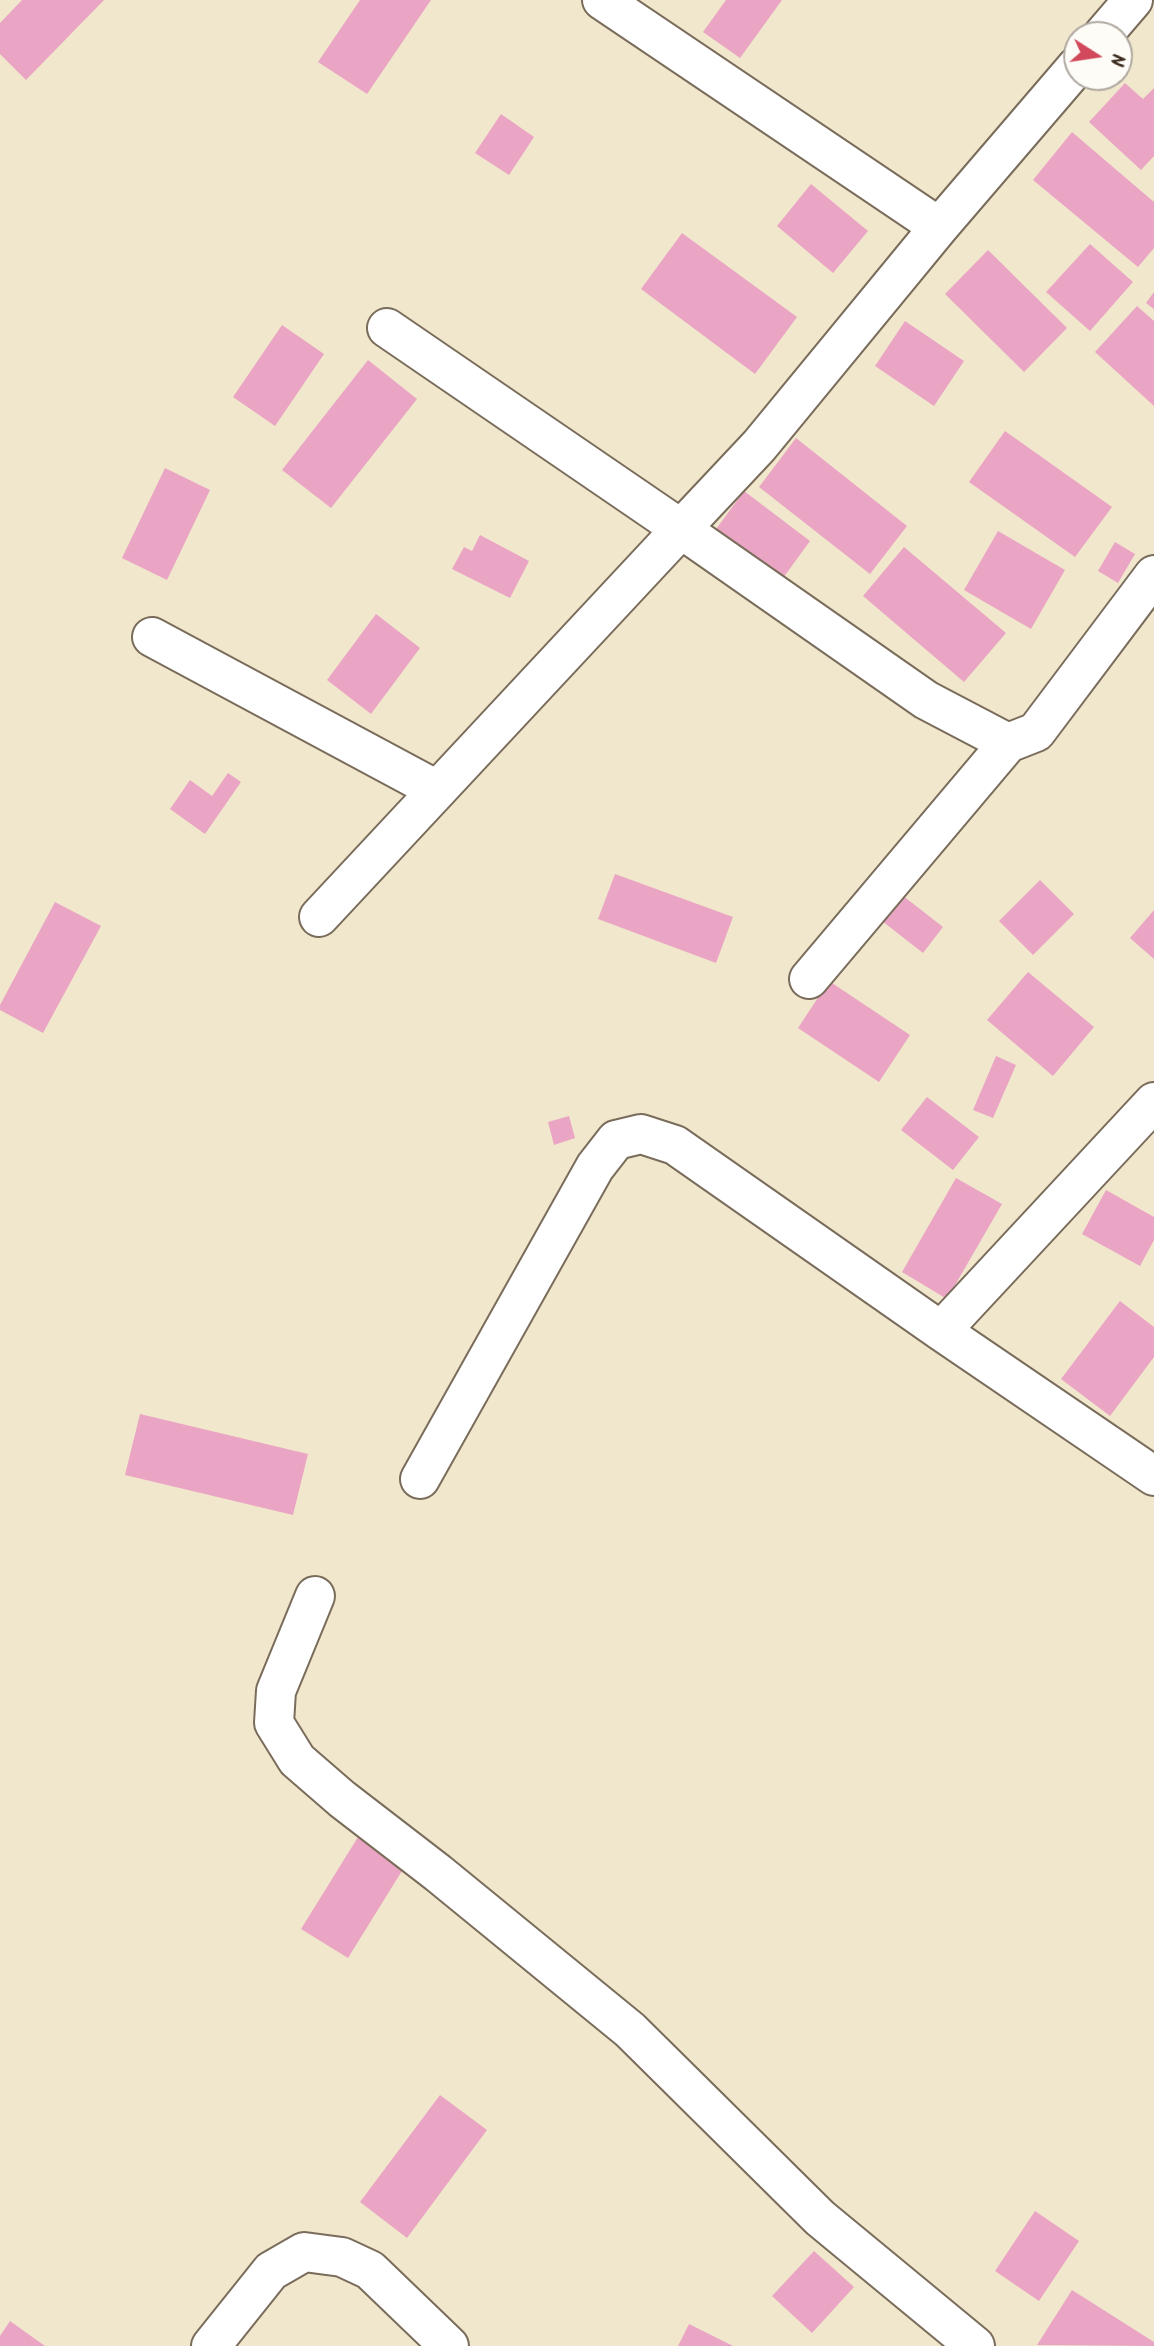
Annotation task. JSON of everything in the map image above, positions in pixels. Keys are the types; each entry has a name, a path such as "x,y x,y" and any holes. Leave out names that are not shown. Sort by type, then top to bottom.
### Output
{"street":[{"path":"602,0 939,227"},
{"path":"1115,21 1133,0"},
{"path":"319,917 759,446 939,227 1063,82"},
{"path":"387,328 926,699 1008,743"},
{"path":"809,979 1008,743 1036,733 1154,575"},
{"path":"152,637 437,790"},
{"path":"941,1331 1154,1102"},
{"path":"421,1479 595,1167 616,1140 642,1134 675,1144 941,1331 1154,1476"},
{"path":"315,1596 276,1691 274,1723 297,1760 630,2030 820,2218 975,2346"},
{"path":"212,2346 271,2271 304,2252 342,2257 370,2270 449,2346"}],"building":[{"path":"22,0 104,0 26,80 0,54 0,23"},
{"path":"360,0 431,0 367,94 318,62"},
{"path":"726,0 782,0 740,58 703,32"},
{"path":"1154,88 1154,156 1141,170 1089,122 1118,91 1133,90 1143,99"},
{"path":"501,114 534,137 509,175 475,153"},
{"path":"1072,132 1154,202 1154,248 1138,267 1033,180"},
{"path":"811,184 868,231 833,273 777,226"},
{"path":"682,233 797,317 755,374 641,289"},
{"path":"1090,244 1133,282 1090,331 1046,292"},
{"path":"988,250 1067,328 1024,372 945,294"},
{"path":"1154,292 1154,309 1146,303"},
{"path":"1137,306 1154,321 1154,406 1095,352"},
{"path":"905,321 964,361 934,406 875,366"},
{"path":"282,325 324,354 275,426 233,397"},
{"path":"368,360 417,399 331,508 282,470"},
{"path":"1005,431 1112,507 1075,557 969,482"},
{"path":"796,438 907,526 870,574 759,487"},
{"path":"165,468 210,490 167,580 122,558"},
{"path":"744,491 810,541 775,589 708,540"},
{"path":"998,531 1065,570 1031,629 964,590"},
{"path":"480,535 529,561 510,598 452,569 464,547 472,551"},
{"path":"1115,542 1135,554 1118,583 1098,571"},
{"path":"904,547 1006,633 964,682 863,596"},
{"path":"376,614 420,648 371,714 327,680"},
{"path":"228,773 241,782 205,834 170,809 190,780 212,796"},
{"path":"615,874 733,917 716,963 598,919"},
{"path":"1040,880 1074,914 1033,955 999,921"},
{"path":"902,895 943,927 923,953 882,921"},
{"path":"55,902 101,926 43,1033 0,1010 0,1005"},
{"path":"1154,910 1154,959 1130,938"},
{"path":"1028,972 1094,1027 1053,1076 987,1020"},
{"path":"829,981 910,1035 879,1082 798,1028"},
{"path":"996,1056 1016,1065 993,1118 973,1110"},
{"path":"927,1097 979,1137 953,1170 901,1130"},
{"path":"569,1116 575,1138 554,1145 548,1122"},
{"path":"956,1178 1002,1204 947,1299 902,1272"},
{"path":"1106,1190 1154,1217 1154,1240 1140,1266 1082,1234"},
{"path":"1120,1301 1154,1327 1154,1357 1110,1416 1061,1379"},
{"path":"140,1414 308,1454 293,1515 125,1475"},
{"path":"358,1837 405,1866 348,1958 301,1929"},
{"path":"440,2095 487,2130 407,2238 360,2202"},
{"path":"1035,2211 1079,2241 1039,2301 995,2271"},
{"path":"814,2251 854,2287 812,2333 772,2296"},
{"path":"1072,2290 1154,2342 1154,2346 1037,2345"},
{"path":"10,2321 45,2346 0,2346 0,2336"},
{"path":"689,2324 733,2346 678,2346"}]}
